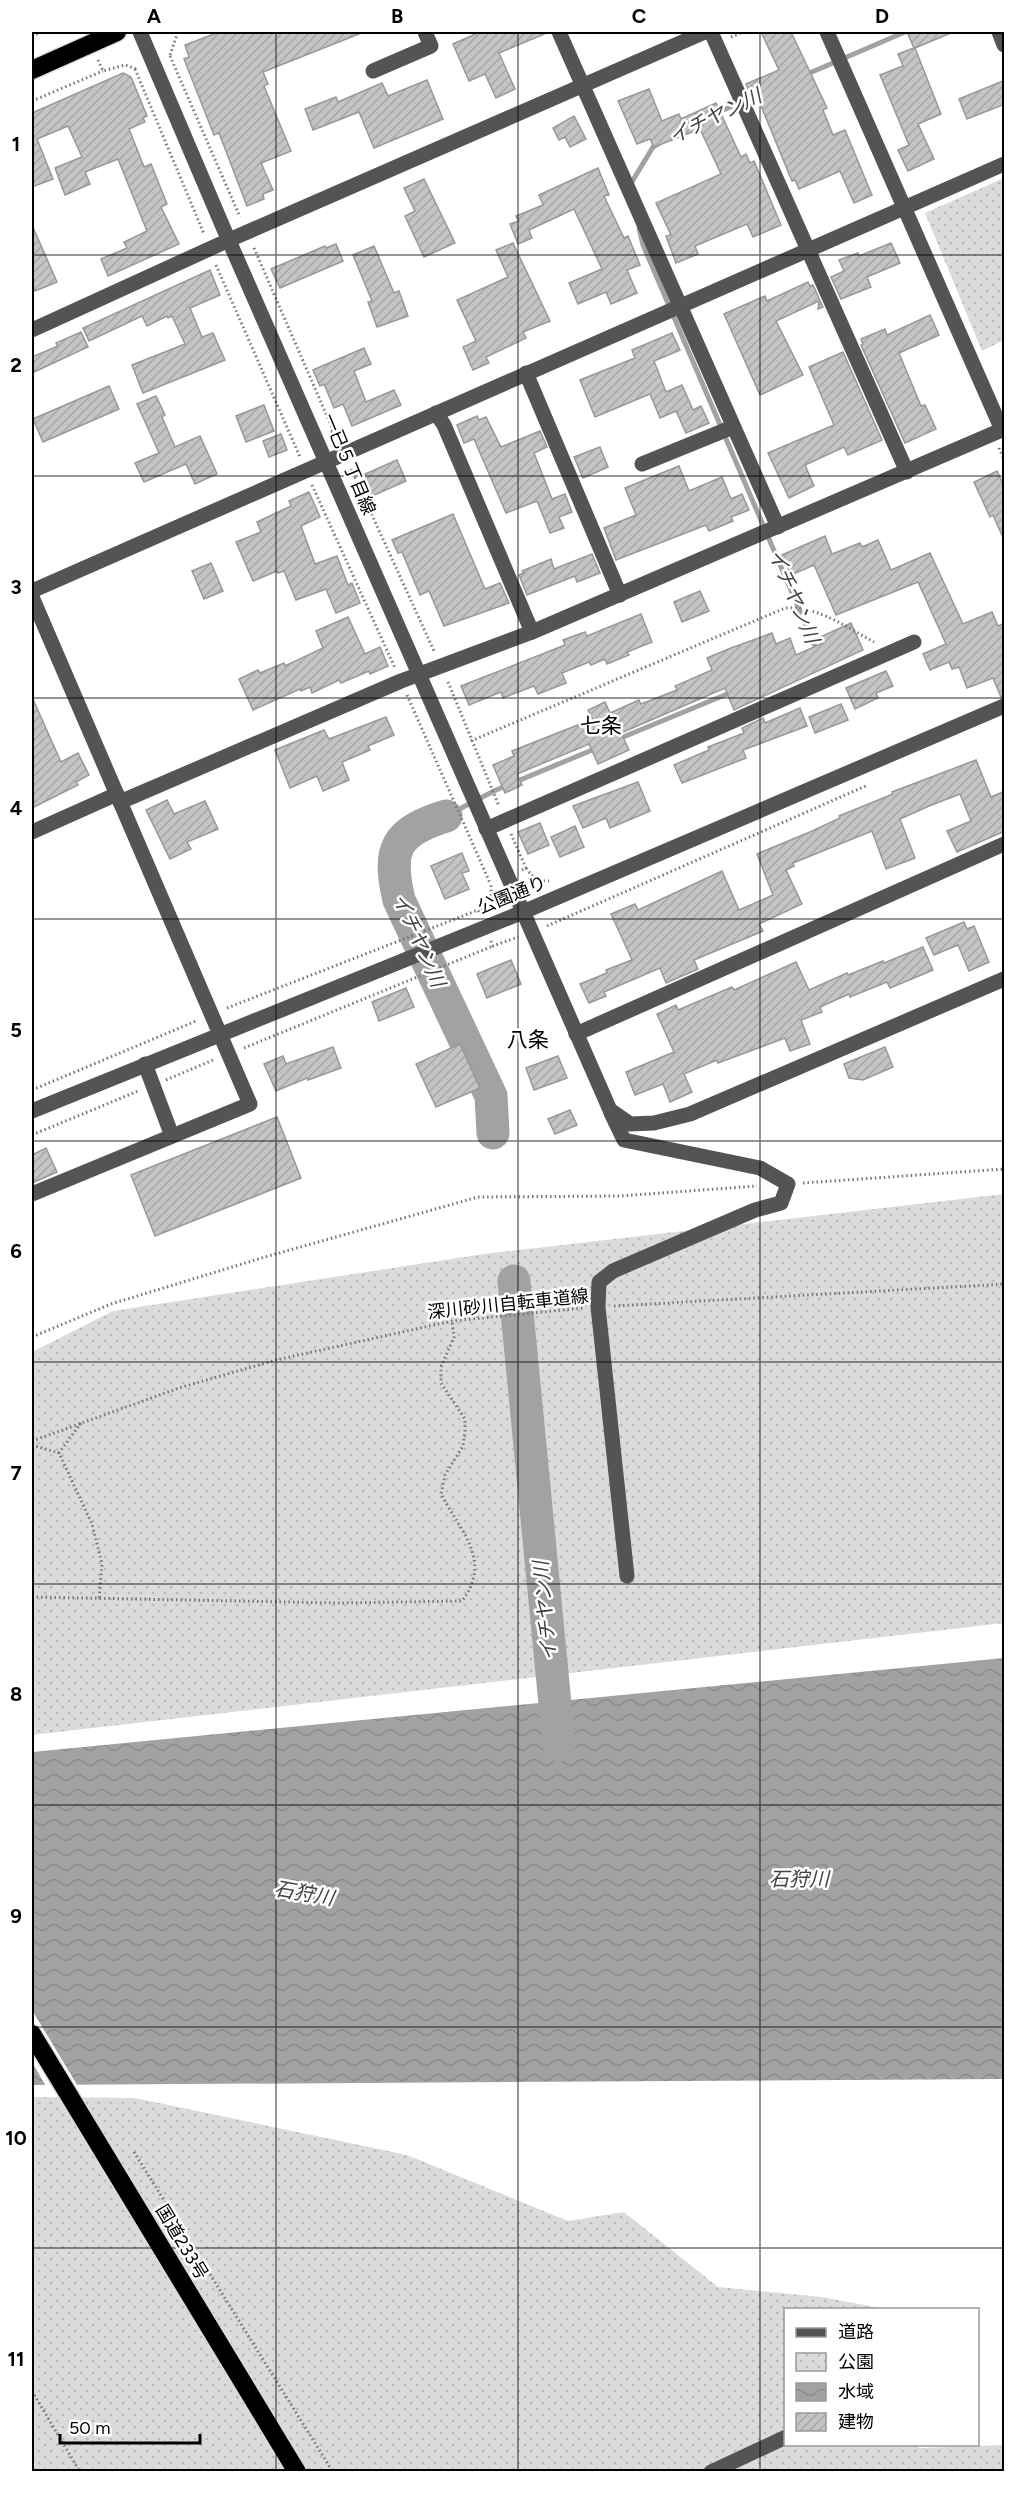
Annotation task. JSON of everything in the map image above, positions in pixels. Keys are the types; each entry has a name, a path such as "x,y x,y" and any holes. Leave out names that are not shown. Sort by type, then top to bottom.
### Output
{"highway":[{"path":"32,70 117,32"},
{"name":"国道233号","path":"32,2034 297,2472"}],"street":[{"name":"一已５丁目線","path":"140,32 419,676 624,1140 760,1168 788,1184"},
{"path":"373,71 431,46 425,32"},
{"path":"559,32 778,527"},
{"path":"32,330 229,240 705,32"},
{"path":"711,32 907,472"},
{"path":"32,832 390,686 532,632 1003,429 827,32"},
{"path":"999,32 1005,45"},
{"path":"32,591 1005,164"},
{"path":"526,373 620,594"},
{"path":"436,413 444,425 532,632"},
{"path":"642,464 733,427"},
{"path":"32,597 250,1104 32,1194"},
{"path":"486,829 914,642"},
{"name":"公園通り","path":"32,1111 523,912 1005,706"},
{"path":"576,1034 1005,844"},
{"path":"610,1110 630,1124 654,1123 690,1114 1005,980"},
{"path":"145,1064 172,1136"},
{"path":"627,1576 598,1307 599,1282 613,1270 755,1210 781,1203 788,1184"},
{"path":"711,2472 784,2438"}],"path":[{"path":"32,36 41,32"},
{"path":"32,101 103,71"},
{"path":"471,741 785,608 814,609 891,652"},
{"path":"569,916 875,781"},
{"path":"401,941 478,910"},
{"path":"416,978 494,946"},
{"path":"32,1336 111,1304 265,1257 478,1197 620,1196 1005,1169"},
{"name":"深川砂川自転車道線","path":"32,1443 82,1422 179,1388 266,1363 452,1321 598,1307 1005,1284"},
{"path":"32,1597 338,1603 462,1601 472,1588 476,1568 472,1547 441,1494 445,1475 463,1446 465,1431 465,1419 441,1383 441,1367 454,1337 452,1321"},
{"path":"59,1453 82,1422"},
{"path":"32,1443 59,1453 92,1524 102,1564 99,1600"},
{"path":"134,2152 333,2472"},
{"path":"32,2391 80,2472"},
{"path":"889,2470 894,2472"}],"green space":[{"path":"1004,178 1004,340 982,351 925,213"},
{"path":"1004,1194 1004,1623 32,1735 32,1352 113,1311 484,1254"},
{"path":"32,2097 135,2098 407,2155 568,2221 624,2212 718,2287 821,2297 881,2308 784,2308 784,2446 918,2446 919,2448 1004,2445 1004,2472 32,2472"}],"water":[{"name":"石狩川","path":"1004,1658 1004,2079 32,2085 32,1752"}],"pier":[{"path":"32,2010 79,2088 47,2088 32,2062"}],"building":[{"path":"219,32 364,32 263,72 268,84 264,86 291,151 261,163 273,190 263,194 264,199 247,206 219,133 214,135 184,59 189,57 185,45"},
{"path":"480,32 549,32 499,53 515,89 496,98 485,74 469,81 453,44"},
{"path":"761,32 791,32 827,108 823,110 833,135 845,130 872,195 854,203 840,171 799,189 795,180 792,181 759,101 754,103 746,84 779,70"},
{"path":"907,32 953,32 915,48 941,114 918,124 934,159 908,171 898,150 909,145 880,75 903,66 898,54 914,48"},
{"path":"123,73 131,77 147,116 143,118 145,122 129,129 144,167 151,164 167,204 161,207 179,244 108,276 101,259 127,248 124,242 147,231 118,159 85,172 90,184 65,195 55,168 82,157 68,126 37,139 53,179 32,187 32,113"},
{"path":"427,80 443,119 374,148 359,112 313,130 305,109 336,97 338,102 382,83 388,96"},
{"path":"1005,80 1005,104 967,119 959,99"},
{"path":"649,89 662,121 679,114 681,119 716,103 741,157 746,154 750,163 754,161 781,225 753,237 747,224 695,246 698,254 676,263 666,236 671,235 656,203 721,174 700,129 654,147 650,139 637,144 618,101"},
{"path":"574,116 586,139 570,147 565,137 559,140 553,128"},
{"path":"598,168 609,195 604,196 624,238 628,236 640,265 627,270 637,293 611,304 606,292 578,304 569,283 602,269 574,209 529,230 532,238 518,244 510,224 519,221 516,216 543,205 539,195"},
{"path":"424,179 455,243 424,257 405,216 415,211 404,188"},
{"path":"32,225 57,282 35,291 32,283"},
{"path":"513,243 550,321 523,332 526,338 486,357 489,363 473,370 463,347 476,341 457,300 508,277 496,250"},
{"path":"891,243 900,263 867,277 871,287 841,299 831,277 844,271 839,260 858,253 859,256"},
{"path":"336,244 343,261 280,288 271,269 325,246 326,248"},
{"path":"374,246 394,293 399,291 408,316 377,327 368,302 372,301 353,255"},
{"path":"210,270 220,295 190,308 202,337 213,333 225,360 143,393 132,365 185,344 172,316 168,318 167,316 147,326 142,316 89,341 83,328"},
{"path":"808,282 810,286 813,285 823,307 818,309 819,301 776,321 803,375 760,395 724,314 765,296 767,301"},
{"path":"930,315 939,335 899,353 921,406 925,405 936,429 905,443 861,345 863,344 861,339 885,329 887,335"},
{"path":"81,332 88,347 32,373 32,357 58,346 56,343"},
{"path":"672,333 680,350 654,361 666,392 682,385 693,410 701,406 709,423 686,433 676,411 660,418 650,394 595,417 580,380 635,358 632,350"},
{"path":"364,348 371,364 354,371 366,402 394,390 401,405 352,426 343,404 334,408 324,384 320,386 313,370"},
{"path":"843,352 882,440 848,455 844,447 805,465 814,486 789,498 768,453 834,425 809,367"},
{"path":"109,386 119,409 43,442 33,419"},
{"path":"156,396 165,415 162,417 175,447 200,436 217,474 195,484 186,464 144,482 135,463 159,453 137,404"},
{"path":"264,405 274,431 246,442 236,416"},
{"path":"477,416 479,420 486,417 501,447 540,431 547,447 534,453 552,499 565,494 572,512 559,517 564,528 550,533 537,501 506,513 474,439 464,443 457,425"},
{"path":"281,434 287,450 269,457 263,441"},
{"path":"600,447 608,467 583,478 574,457"},
{"path":"397,460 406,481 372,496 363,475"},
{"path":"679,466 689,491 722,477 731,499 742,494 749,510 731,517 733,521 709,531 706,525 616,560 604,528 636,515 625,488"},
{"path":"997,471 1005,488 1005,542 993,515 990,517 974,482"},
{"path":"309,492 320,517 301,526 315,564 337,556 348,585 352,583 360,603 336,613 326,589 296,600 284,571 278,573 277,571 253,581 236,542 261,532 257,522 291,506 289,501"},
{"path":"453,514 485,589 500,583 509,603 444,626 429,591 420,595 402,552 398,553 392,540"},
{"path":"825,536 832,554 860,543 862,547 878,540 891,570 930,553 963,624 992,612 998,626 1005,623 1005,696 1001,697 993,678 967,688 959,667 952,669 949,662 930,670 923,654 946,644 918,582 836,615 814,565 791,575 782,555"},
{"path":"592,554 600,573 577,582 575,576 527,595 519,575 524,573 522,571 551,559 554,569"},
{"path":"211,563 223,591 204,599 192,571"},
{"path":"700,591 709,611 682,622 674,602"},
{"path":"641,614 652,642 627,652 629,655 607,664 605,659 591,665 589,662 562,673 566,683 538,694 534,686 503,698 501,692 469,705 461,686 565,645 563,640 585,632 587,636"},
{"path":"348,617 365,654 380,647 388,666 341,683 339,680 312,693 310,687 301,691 300,689 253,710 239,679 258,670 260,673 284,663 285,666 323,648 316,631"},
{"path":"851,623 863,650 734,710 725,688 621,733 629,750 598,764 589,744 517,774 522,785 505,793 493,765 514,756 512,751 593,719 588,710 605,702 610,713 639,700 641,704 677,690 675,686 712,670 707,658 772,633 776,644 790,638 796,655 823,643 820,637"},
{"path":"886,671 893,686 876,693 878,698 855,709 846,688"},
{"path":"32,697 61,762 78,753 89,775 76,782 78,785 32,808"},
{"path":"841,704 848,720 815,733 809,717"},
{"path":"800,708 807,726 743,750 746,758 682,783 674,765 709,750 708,747 744,733 742,728 763,718 765,723"},
{"path":"386,717 394,735 368,746 370,750 342,762 349,780 323,791 317,776 290,788 275,750 324,730 329,739"},
{"path":"976,760 991,797 1005,791 1005,831 957,852 947,831 971,821 960,794 929,806 900,819 915,858 886,869 872,831 793,863 794,866 786,870 802,904 759,924 763,931 694,960 698,969 666,983 660,968 604,992 606,996 589,1003 580,984 607,973 606,970 632,960 611,914 635,904 638,910 722,871 739,910 773,895 757,854 893,794 892,792"},
{"path":"638,782 650,811 610,828 606,818 583,828 573,806"},
{"path":"167,800 174,814 205,801 218,829 187,842 191,849 170,859 146,810"},
{"path":"540,823 549,845 528,854 518,832"},
{"path":"575,826 584,847 560,857 551,837"},
{"path":"462,853 469,871 462,873 469,889 445,899 431,866"},
{"path":"964,922 967,929 974,926 989,962 969,971 958,945 934,955 926,938"},
{"path":"923,947 933,970 890,988 887,982 850,997 849,994 820,1007 822,1012 801,1020 810,1044 790,1051 785,1038 718,1063 717,1060 684,1074 692,1092 670,1102 663,1084 635,1095 626,1072 674,1052 657,1014 676,1005 678,1010 732,987 734,990 796,962 809,990 847,973 848,975 883,961 884,963"},
{"path":"511,960 521,984 487,998 477,974"},
{"path":"406,988 414,1007 379,1021 372,1002"},
{"path":"460,1044 480,1088 436,1107 416,1064"},
{"path":"333,1047 341,1068 308,1080 307,1078 276,1091 264,1064 283,1056 286,1064"},
{"path":"885,1047 893,1067 863,1080 849,1078 844,1064"},
{"path":"558,1056 567,1078 534,1090 526,1068"},
{"path":"570,1110 577,1125 555,1134 548,1119"},
{"path":"277,1117 301,1178 155,1236 131,1175"},
{"path":"46,1148 57,1172 32,1183 32,1155"}],"waterway":[{"name":"イチヤン川","path":"805,75 905,32"},
{"name":"イチヤン川","path":"714,114 758,95"},
{"name":"イチヤン川","path":"630,185 653,147 658,144"},
{"name":"イチヤン川","path":"639,228 643,245 817,651"},
{"name":"イチヤン川","path":"616,740 732,692"},
{"name":"イチヤン川","path":"446,816 496,790 597,748"},
{"name":"イチヤン川","path":"446,816 415,829 399,845 395,855 395,882 399,900 491,1096 493,1133"},
{"name":"イチヤン川","path":"514,1281 559,1745"}],"district":[{"name":"七条","path":"601,725"},
{"name":"八条","path":"528,1039"}]}
